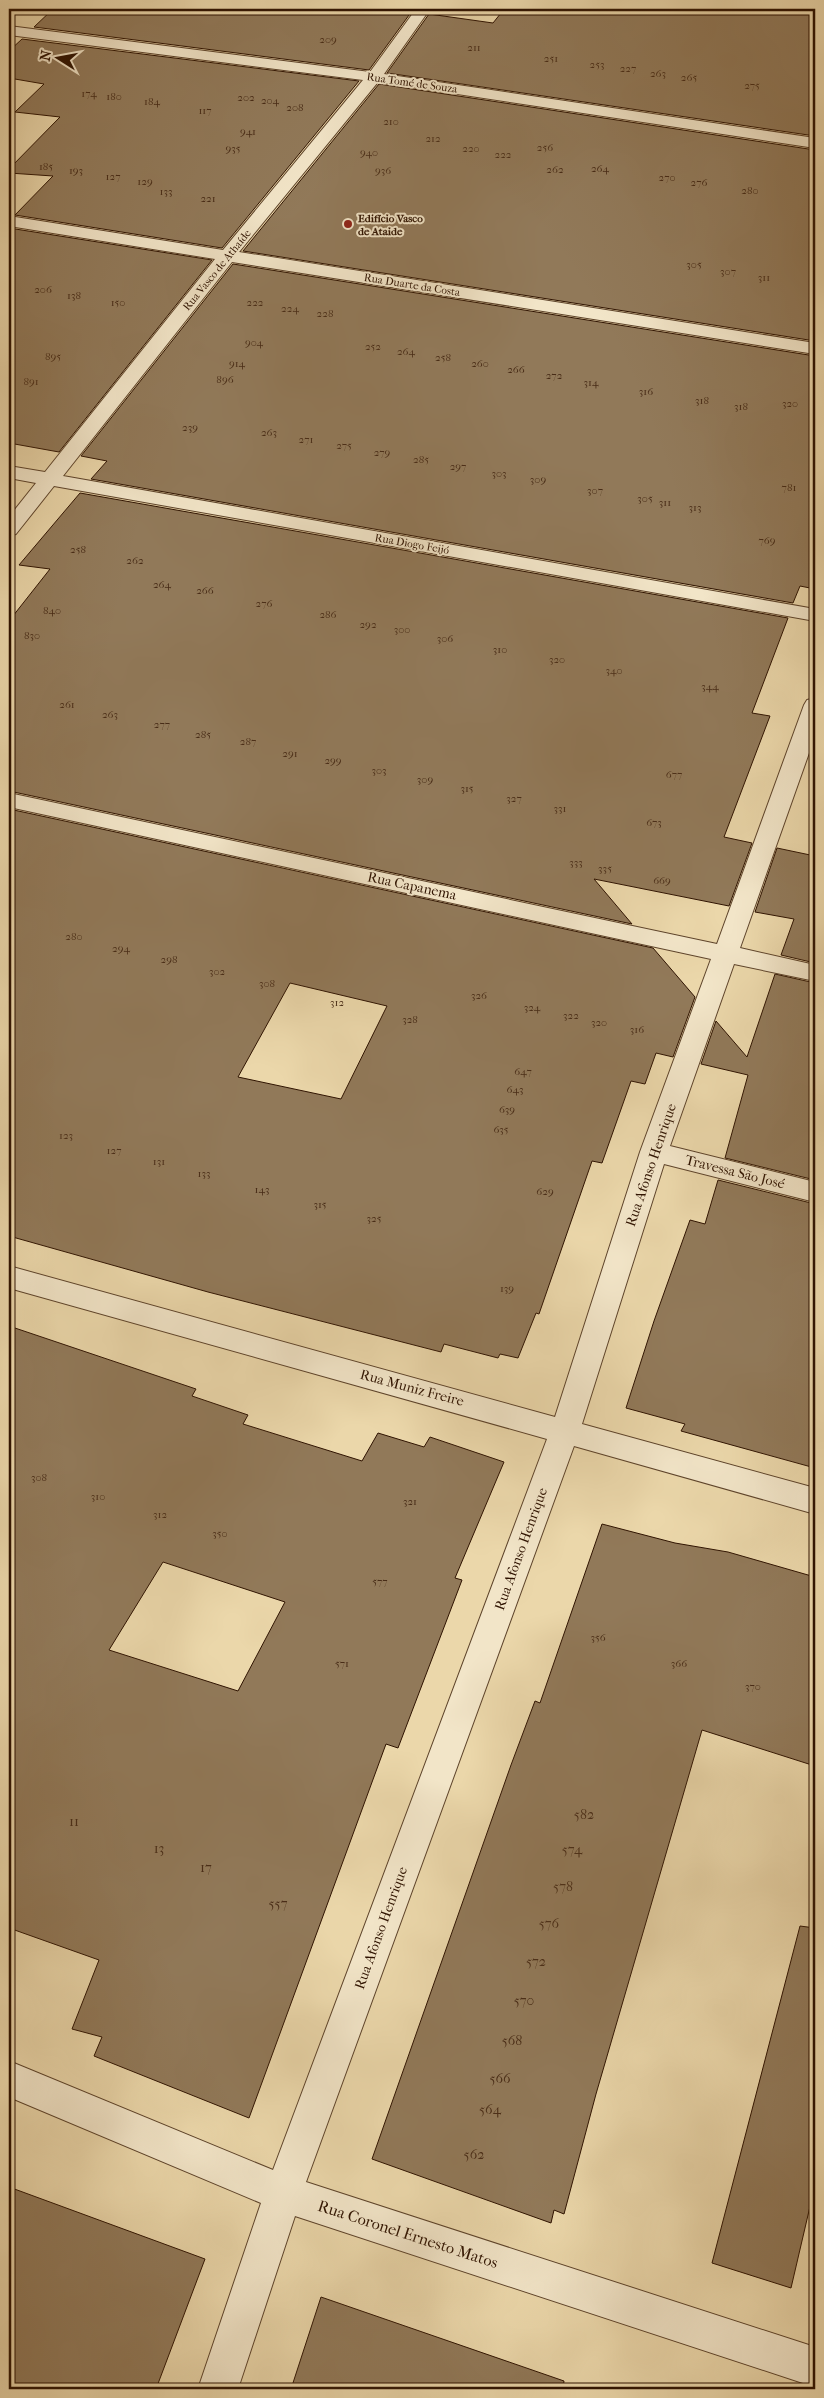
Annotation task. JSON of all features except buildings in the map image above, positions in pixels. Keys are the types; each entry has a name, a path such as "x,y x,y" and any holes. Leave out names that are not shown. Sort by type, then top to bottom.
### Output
{"street":[{"name":"Rua Vasco de Athaíde","path":"9,530 227,256 374,77 423,9"},
{"name":"Rua Tomé de Souza","path":"9,30 374,77 815,142"},
{"name":"Rua Duarte da Costa","path":"9,221 815,349"},
{"name":"Rua Diogo Feijó","path":"9,472 815,615"},
{"name":"Rua Afonso Henrique","path":"218,2389 283,2194 565,1431 654,1152 815,705"},
{"name":"Rua Capanema","path":"9,800 815,973"},
{"name":"Travessa São José","path":"654,1152 815,1192"},
{"name":"Rua Muniz Freire","path":"9,1277 815,1501"},
{"name":"Rua Coronel Ernesto Matos","path":"9,2079 283,2194 815,2367"}],"place":[{"name":"Edifício Vasco de Ataide","path":"348,224"}]}
